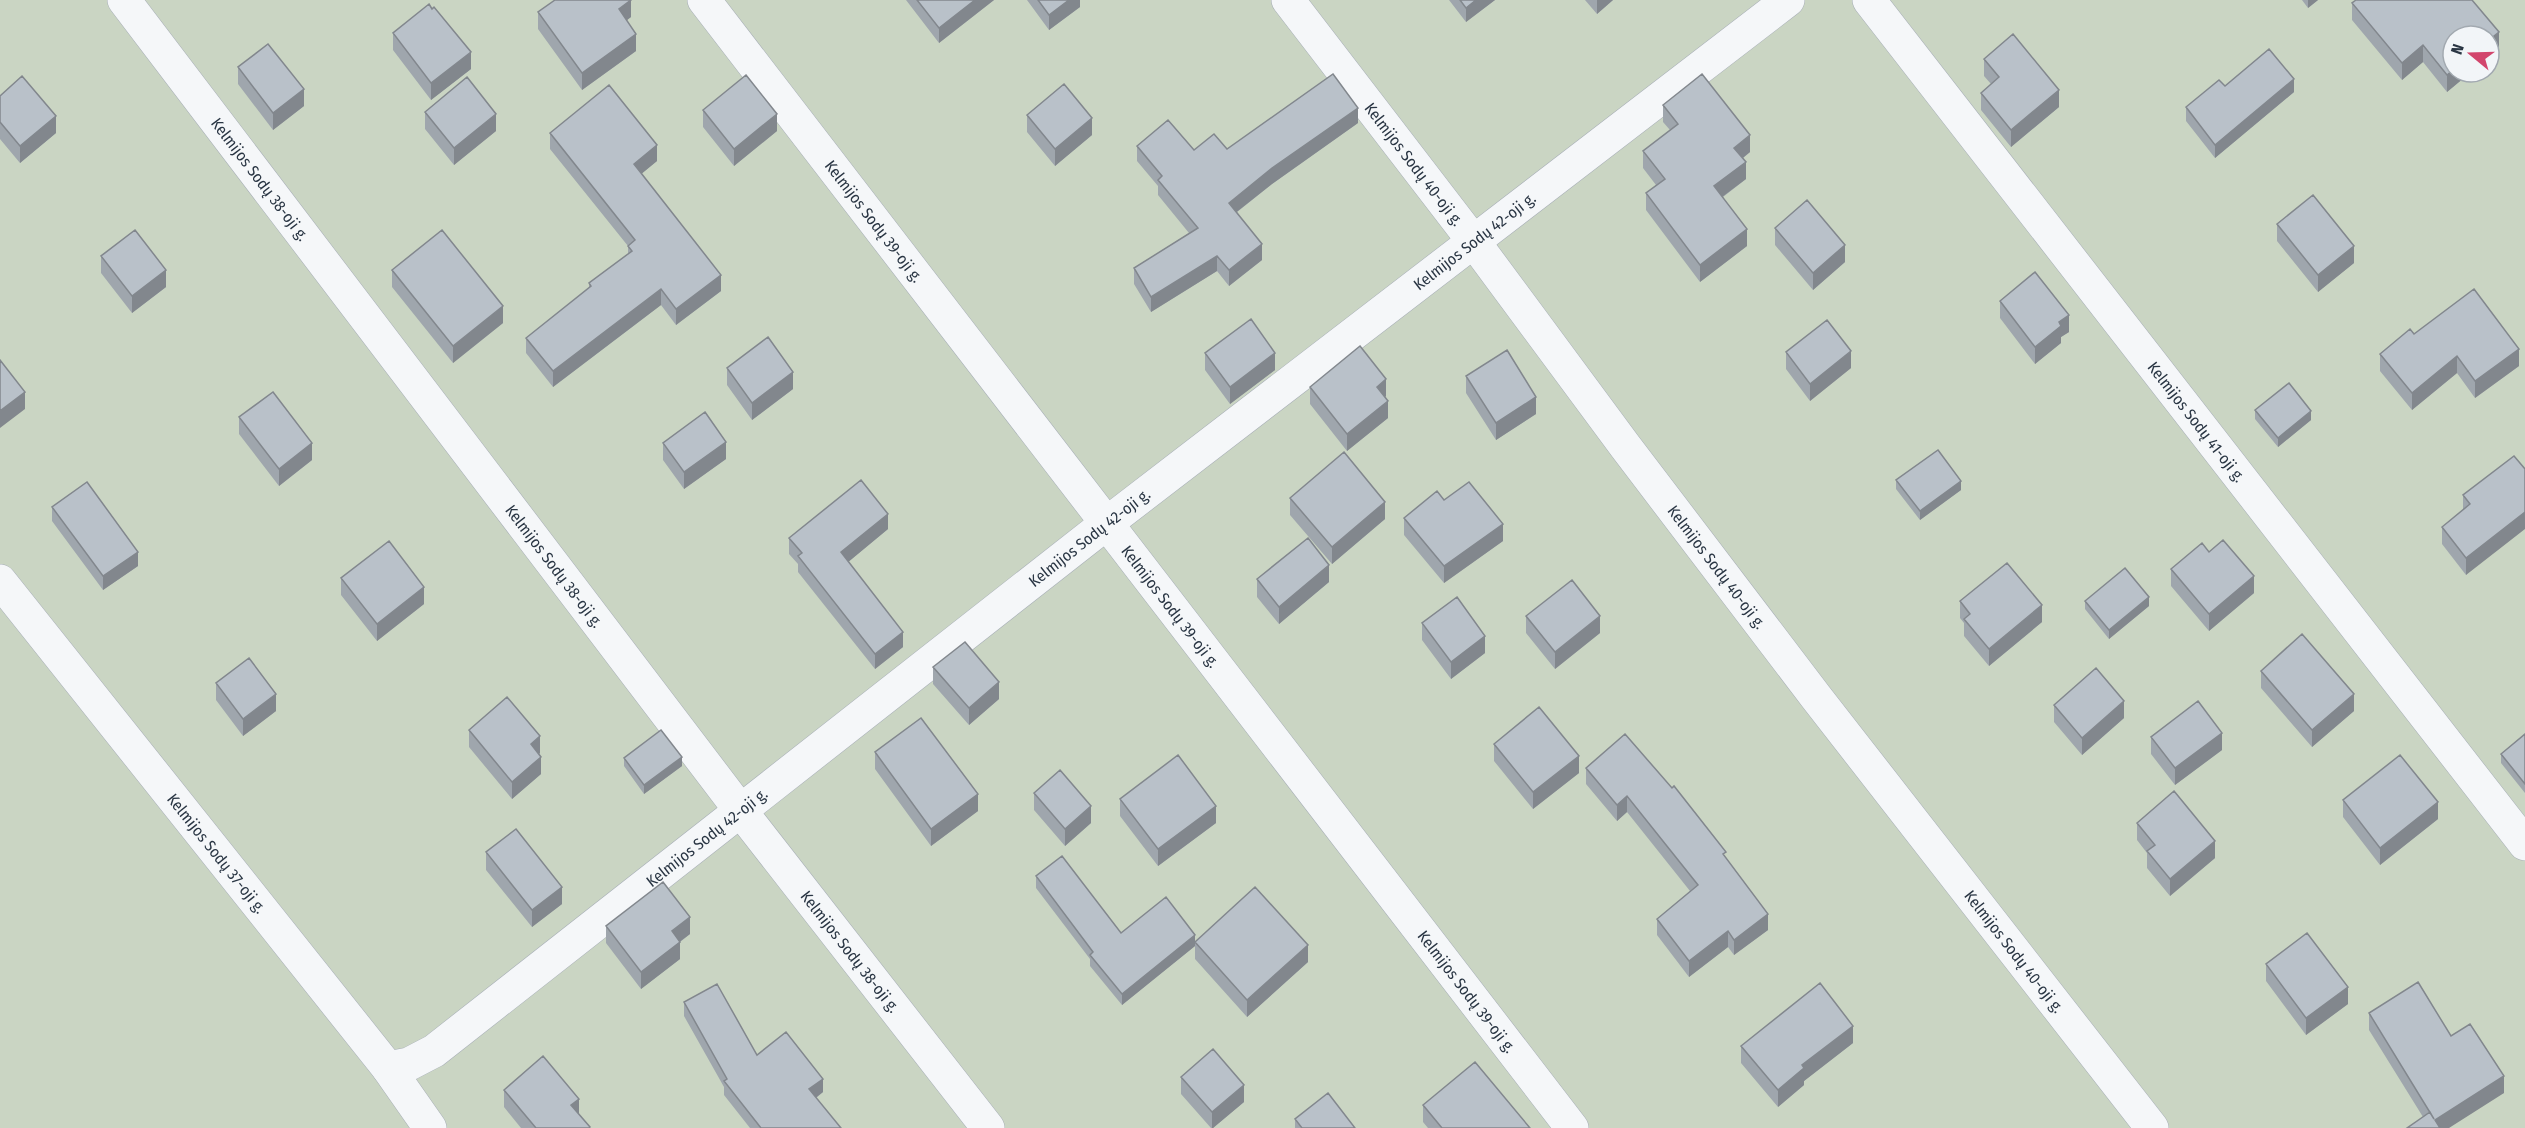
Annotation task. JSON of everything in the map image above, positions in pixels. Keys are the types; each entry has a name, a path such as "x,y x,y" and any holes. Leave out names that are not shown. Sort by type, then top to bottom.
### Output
{"street":[{"name":"Kelmijos Sodų 38-oji g.","path":"124,0 740,810 988,1128"},
{"name":"Kelmijos Sodų 39-oji g.","path":"704,0 1572,1128"},
{"name":"Kelmijos Sodų 40-oji g.","path":"1288,0 1474,242 1625,446 1816,697 2152,1128"},
{"name":"Kelmijos Sodų 42-oji g.","path":"388,1068 409,1064 434,1051 1107,523 1788,0"},
{"name":"Kelmijos Sodų 41-oji g.","path":"1869,0 2525,844"},
{"name":"Kelmijos Sodų 37-oji g.","path":"0,581 388,1068 430,1128"}],"green space":[{"path":"0,0 2525,0 2525,1128 0,1128"}],"building":[{"path":"555,0 631,0 619,9 636,34 582,73 538,12"},
{"path":"917,0 975,0 939,28"},
{"path":"1038,0 1069,0 1049,15"},
{"path":"1460,0 1476,0 1466,8"},
{"path":"2356,0 2472,0 2492,24 2441,24 2441,68 2423,45 2402,63 2352,3"},
{"path":"429,4 471,52 431,83 393,33"},
{"path":"2013,34 2059,90 2011,130 1981,93 1999,77 1984,59"},
{"path":"268,44 304,89 273,113 238,67"},
{"path":"2269,49 2294,79 2215,145 2186,107 2219,80 2225,86"},
{"path":"1333,74 1358,108 1272,168 1229,203 1262,244 1229,270 1217,256 1151,297 1134,268 1198,228 1158,180 1162,176 1137,146 1168,120 1194,150 1214,134 1227,149"},
{"path":"1702,74 1750,135 1734,148 1746,162 1714,186 1747,229 1700,265 1646,193 1665,179 1643,151 1678,124 1663,105"},
{"path":"746,75 777,114 734,149 703,110"},
{"path":"22,76 56,116 20,146 0,122 0,96"},
{"path":"467,77 496,114 454,148 425,112"},
{"path":"1064,84 1092,118 1055,149 1027,115"},
{"path":"609,85 657,145 634,164 721,275 676,309 661,289 553,371 526,338 591,286 589,283 632,251 628,246 635,240 550,133"},
{"path":"2313,195 2354,246 2318,275 2277,224"},
{"path":"1807,200 1845,245 1813,273 1775,228"},
{"path":"135,230 166,270 132,296 101,256"},
{"path":"442,230 503,306 453,346 392,270"},
{"path":"2035,272 2069,315 2059,322 2061,326 2035,347 2000,301"},
{"path":"2474,289 2519,349 2475,381 2457,356 2412,393 2380,354 2410,329 2414,334"},
{"path":"1251,319 1275,353 1230,387 1205,353"},
{"path":"1827,320 1851,351 1810,384 1786,352"},
{"path":"768,337 793,372 752,403 727,368"},
{"path":"1360,346 1386,379 1377,387 1388,401 1347,434 1310,387"},
{"path":"1507,350 1536,397 1496,423 1466,376"},
{"path":"0,360 25,392 0,411"},
{"path":"2289,383 2311,411 2278,438 2255,410"},
{"path":"273,392 312,443 279,469 239,417"},
{"path":"705,412 726,442 684,472 663,443"},
{"path":"1938,450 1961,481 1920,511 1896,480"},
{"path":"1344,452 1385,502 1332,547 1290,498"},
{"path":"2514,456 2525,469 2525,512 2466,558 2442,527 2470,504 2463,495"},
{"path":"861,480 888,514 841,552 903,632 875,654 798,556 802,553 789,538"},
{"path":"87,482 138,552 103,576 52,507"},
{"path":"1469,482 1503,524 1444,566 1404,518 1437,491 1444,500"},
{"path":"1308,538 1329,565 1279,607 1257,579"},
{"path":"2223,540 2254,576 2209,614 2171,569 2202,543 2209,552"},
{"path":"389,541 424,587 377,624 341,578"},
{"path":"2007,563 2042,605 1989,649 1964,619 1970,614 1960,601"},
{"path":"2125,568 2149,597 2109,630 2085,601"},
{"path":"1572,580 1600,616 1555,652 1526,616"},
{"path":"1457,597 1485,636 1451,662 1422,623"},
{"path":"2302,634 2354,694 2312,730 2261,671"},
{"path":"965,642 999,682 969,708 933,667"},
{"path":"249,658 276,694 243,719 216,683"},
{"path":"2096,668 2124,701 2082,738 2054,705"},
{"path":"507,697 540,736 531,744 541,757 512,782 469,730"},
{"path":"2198,701 2222,733 2175,768 2151,737"},
{"path":"1539,707 1579,756 1533,792 1494,744"},
{"path":"921,718 978,794 931,829 875,752"},
{"path":"661,730 682,757 644,785 624,758"},
{"path":"1625,734 1672,788 1674,786 1726,852 1723,854 1768,914 1734,940 1728,931 1689,961 1657,919 1698,885 1627,796 1617,805 1586,768"},
{"path":"2525,734 2525,784 2501,754"},
{"path":"1178,755 1216,806 1158,849 1120,799"},
{"path":"2400,755 2438,802 2380,848 2343,800"},
{"path":"1060,770 1091,806 1065,829 1034,793"},
{"path":"2174,791 2215,841 2170,879 2147,851 2155,845 2137,823"},
{"path":"516,829 562,887 532,910 486,852"},
{"path":"1062,856 1121,933 1166,897 1195,935 1122,994 1090,955 1093,952 1036,876"},
{"path":"663,882 690,917 672,931 680,942 641,972 606,926"},
{"path":"1255,887 1308,945 1247,1000 1195,942"},
{"path":"2307,933 2348,987 2306,1018 2266,964"},
{"path":"2418,982 2451,1036 2470,1024 2504,1076 2435,1120 2440,1128 2407,1128 2430,1112 2369,1013"},
{"path":"1820,983 1853,1026 1802,1065 1804,1068 1778,1090 1741,1046"},
{"path":"717,984 757,1055 786,1032 823,1079 809,1089 841,1128 761,1128 724,1081 727,1079 684,1002"},
{"path":"1213,1049 1244,1085 1212,1112 1181,1077"},
{"path":"543,1056 579,1099 571,1105 589,1128 536,1128 504,1090"},
{"path":"1475,1062 1530,1128 1442,1128 1423,1105"},
{"path":"1328,1093 1355,1128 1302,1128 1295,1119"}]}
